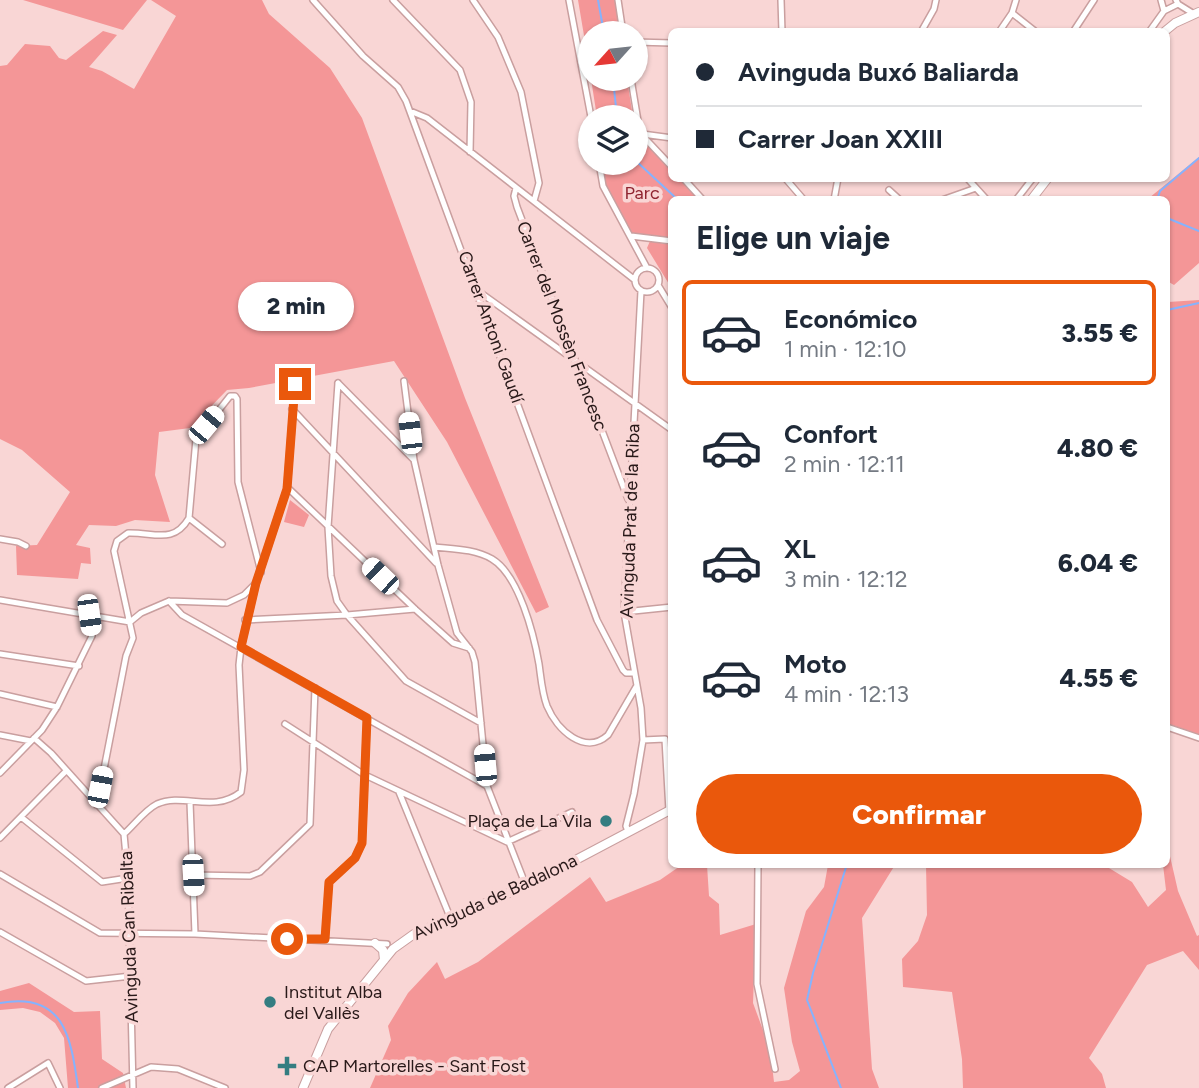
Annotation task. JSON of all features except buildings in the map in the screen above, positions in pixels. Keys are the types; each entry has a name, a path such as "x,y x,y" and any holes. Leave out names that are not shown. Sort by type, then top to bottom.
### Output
{"street":[{"name":"Carrer Antoni Gaudí","path":"313,0 363,56 398,87 410,111 597,620 623,670 633,673"},
{"path":"393,0 460,70 471,102 470,152"},
{"path":"473,0 498,37 521,92 538,183 534,201"},
{"path":"569,0 589,105"},
{"path":"618,0 622,21"},
{"path":"781,0 782,28"},
{"path":"923,28 936,0"},
{"path":"1002,28 1012,13 1016,0"},
{"path":"1076,28 1094,0"},
{"path":"1161,0 1164,11"},
{"path":"1152,28 1164,11 1177,2 1197,13"},
{"path":"1012,13 1031,28"},
{"path":"1170,29 1197,13"},
{"path":"1159,17 1163,28"},
{"path":"648,42 668,43"},
{"path":"410,111 427,118 534,201 635,280 641,291 649,292 658,285"},
{"path":"648,134 668,137"},
{"path":"648,143 668,163"},
{"path":"601,175 603,186 647,268"},
{"path":"687,182 699,196"},
{"path":"788,182 801,196"},
{"path":"971,182 984,196"},
{"path":"1019,196 1030,182"},
{"path":"1034,196 1045,182"},
{"path":"952,196 976,187"},
{"name":"Carrer del Mossèn Francesc","path":"516,188 514,200 630,502"},
{"path":"889,190 896,196"},
{"path":"632,236 668,240"},
{"path":"635,280 639,272 647,268 653,269 658,274 658,285 668,301"},
{"path":"478,291 668,427"},
{"name":"Avinguda Prat de la Riba","path":"628,831 625,826 634,794 643,740 643,718 624,612 641,291"},
{"path":"404,381 414,460 439,565 457,634 469,648 475,662 487,786 526,886"},
{"path":"414,460 338,383 328,527 331,576 338,601 347,615 406,681 481,723"},
{"path":"124,834 156,804 219,802 232,799 241,792 244,770 239,665 241,647 256,583 287,487 295,384"},
{"path":"97,805 126,656 133,638 114,551 117,541 128,533 168,536 183,528 189,518 196,439 230,396 235,396 238,482 261,572"},
{"path":"292,410 439,565"},
{"path":"287,487 453,643 469,648"},
{"path":"189,518 222,544"},
{"path":"0,539 26,546"},
{"path":"435,547 468,551 493,560 512,581 527,615 547,706 556,721 574,738 586,744 603,740 636,687"},
{"path":"0,600 130,622 169,601 227,603 244,595 256,583"},
{"path":"169,601 182,615 487,786"},
{"path":"624,612 668,607"},
{"path":"246,620 415,609"},
{"path":"0,774 32,740 57,707 92,636 89,615"},
{"path":"0,653 79,666"},
{"path":"193,875 250,876 260,872 310,824 315,688"},
{"path":"0,694 57,707"},
{"path":"325,939 329,882 355,858 362,843 367,718"},
{"path":"285,724 363,774 507,842 572,812"},
{"path":"1170,728 1199,738"},
{"path":"0,735 32,740"},
{"path":"643,740 665,739 668,782"},
{"name":"Avinguda Can Ribalta","path":"32,740 66,771 124,834 130,933 133,1088"},
{"path":"0,838 66,771"},
{"path":"399,792 450,917"},
{"path":"190,802 195,934"},
{"name":"Avinguda de Badalona","path":"303,1088 328,1029 400,944 414,934 450,917 526,886 668,811"},
{"path":"21,817 102,882 128,878"},
{"path":"758,868 757,984 775,1069"},
{"path":"0,874 100,933 195,934 400,944"},
{"path":"0,932 86,981 131,976"},
{"path":"375,943 383,950 384,960"},
{"path":"8,1088 48,1063 60,1088"},
{"path":"102,1088 151,1067 178,1069 225,1088"}],"green space":[{"path":"23,0 147,0 123,30"},
{"path":"151,0 262,0 269,14 330,68 362,118 465,398 549,607 536,613 447,442 394,361 227,390 190,428 159,432 155,475 170,522 135,520 116,526 89,525 76,545 90,548 91,564 81,563 78,579 17,575 16,546 37,545 70,492 22,450 0,439 0,66 7,65 25,44 50,46 59,58 66,60 103,31 117,35 89,67 102,71 134,89 176,16"},
{"path":"578,0 615,0 618,21 582,21"},
{"path":"593,91 629,91 631,105 595,105"},
{"name":"Parc","path":"648,142 668,163 668,182 686,182 700,196 668,196 668,241 631,236 603,186 601,175 648,175"},
{"path":"1199,157 1199,263 1174,285 1170,283 1170,196 1151,196"},
{"path":"650,241 668,244 668,282 647,248"},
{"path":"1199,300 1199,740 1170,730 1170,302"},
{"path":"290,500 309,515 304,527 284,522"},
{"path":"1170,856 1178,891 1197,936 1199,935 1199,970 1183,951 1147,965 1089,1058 1102,1074 1106,1088 963,1088 962,1059 952,992 903,987 902,959 918,941 927,915 926,868 1109,868 1132,882 1148,907 1166,890 1163,868 1170,868"},
{"path":"677,868 707,868 709,896 719,904 720,935 756,924 753,1003 770,1049 774,1082 789,1080 800,1071 792,1042 784,988 806,911 824,887 827,868 893,868 862,918 872,1069 879,1088 370,1088 391,1040 388,1026 408,993 437,962 445,979 478,962 590,877 606,902 660,880"},
{"path":"29,983 74,1012 100,1011 102,1059 123,1073 126,1088 68,1088 64,1038 55,1023 40,1012 23,1008 0,1010 0,991"}],"waterway":[{"path":"598,0 602,21"},
{"path":"614,91 616,105"},
{"path":"1158,196 1160,191 1199,158"},
{"path":"648,172 674,196"},
{"path":"1170,219 1199,231"},
{"path":"1170,309 1199,303"},
{"path":"841,1088 807,1000 846,868"},
{"path":"0,1003 21,1001 38,1004 51,1011 67,1036 78,1088"}],"place":[{"name":"Plaça de La Vila","path":"606,821"},
{"name":"Institut Alba del Vallès","path":"270,1002"},
{"name":"CAP Martorelles - Sant Fost","path":"287,1066"}],"route":[{"path":"287,939 325,939 329,882 355,858 362,843 367,718 241,647 256,583 287,489 295,384"}]}
